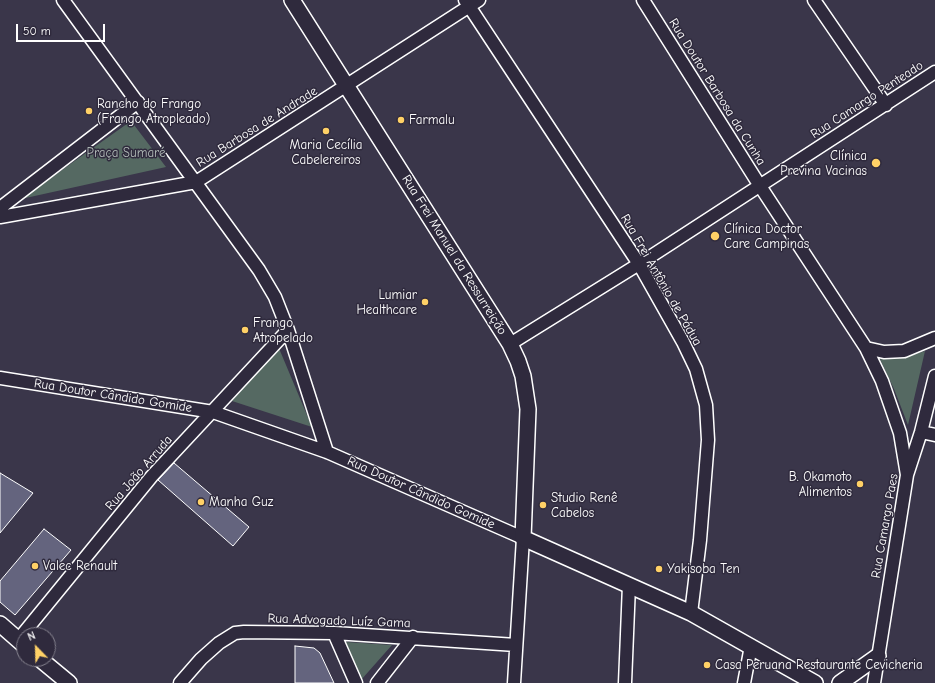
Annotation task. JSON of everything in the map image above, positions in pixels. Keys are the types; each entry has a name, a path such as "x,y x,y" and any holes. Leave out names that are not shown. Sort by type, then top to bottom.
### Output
{"main road":[{"name":"Rua Frei Manuel da Ressurreição","path":"292,0 510,344 523,376 528,409 523,538"},
{"name":"Rua Doutor Cândido Gomide","path":"523,538 691,613 816,683"},
{"path":"0,624 16,638"},
{"path":"840,683 878,656"},
{"path":"50,667 69,683"}],"street":[{"path":"63,0 259,270 275,297 288,330 327,452"},
{"name":"Rua Doutor Barbosa da Cunha","path":"643,0 760,186 866,348 882,381 900,433 907,474"},
{"path":"814,0 886,105"},
{"name":"Rua Barbosa de Andrade","path":"0,218 196,182 347,87 471,2"},
{"name":"Rua Frei Antônio de Pádua","path":"471,2 639,264 683,342 696,369 706,405 708,440 700,540 691,613"},
{"name":"Rua Camargo Penteado","path":"510,344 639,264 935,72"},
{"path":"0,208 138,102"},
{"name":"Rua João Arruda","path":"33,627 152,476 288,330"},
{"path":"866,348 884,352 904,351 935,338"},
{"name":"Rua Camargo Paes","path":"874,683 907,474 922,432 935,376"},
{"name":"Rua Doutor Cândido Gomide","path":"0,378 213,412 327,452 523,538"},
{"path":"922,432 935,435"},
{"path":"514,683 523,538"},
{"path":"625,683 629,585"},
{"name":"Rua Advogado Luíz Gama","path":"180,683 201,659 219,643 235,633 250,631 334,633 516,645"},
{"path":"334,633 356,683"},
{"path":"377,683 413,638"},
{"path":"744,683 750,646"}],"green space":[{"name":"Praça Sumaré","path":"131,121 166,167 21,199"},
{"path":"278,346 312,427 232,401"},
{"path":"925,351 908,425 880,359 903,358"},
{"path":"346,642 392,645 361,680"}],"building":[{"name":"Manha Guz","path":"174,463 249,527 233,546 158,480"},
{"path":"0,473 33,493 0,533"},
{"name":"Valec Renault","path":"44,529 71,550 15,615 0,602 0,581"},
{"path":"295,646 314,648 320,653 334,683 295,683"}],"place":[{"name":"Rancho do Frango (Frango Atropleado)","path":"89,111"},
{"name":"Farmalu","path":"401,120"},
{"name":"Maria Cecília Cabelereiros","path":"326,131"},
{"name":"Clínica Previna Vacinas","path":"876,163"},
{"name":"Clínica Doctor Care Campinas","path":"715,236"},
{"name":"Lumiar Healthcare","path":"425,302"},
{"name":"Frango Atropelado","path":"245,330"},
{"name":"B. Okamoto Alimentos","path":"860,484"},
{"name":"Manha Guz","path":"201,502"},
{"name":"Studio Renê Cabelos","path":"543,505"},
{"name":"Valec Renault","path":"35,566"},
{"name":"Yakisoba Ten","path":"659,569"},
{"name":"Casa Peruana Restaurante Cevicheria","path":"707,665"}]}
